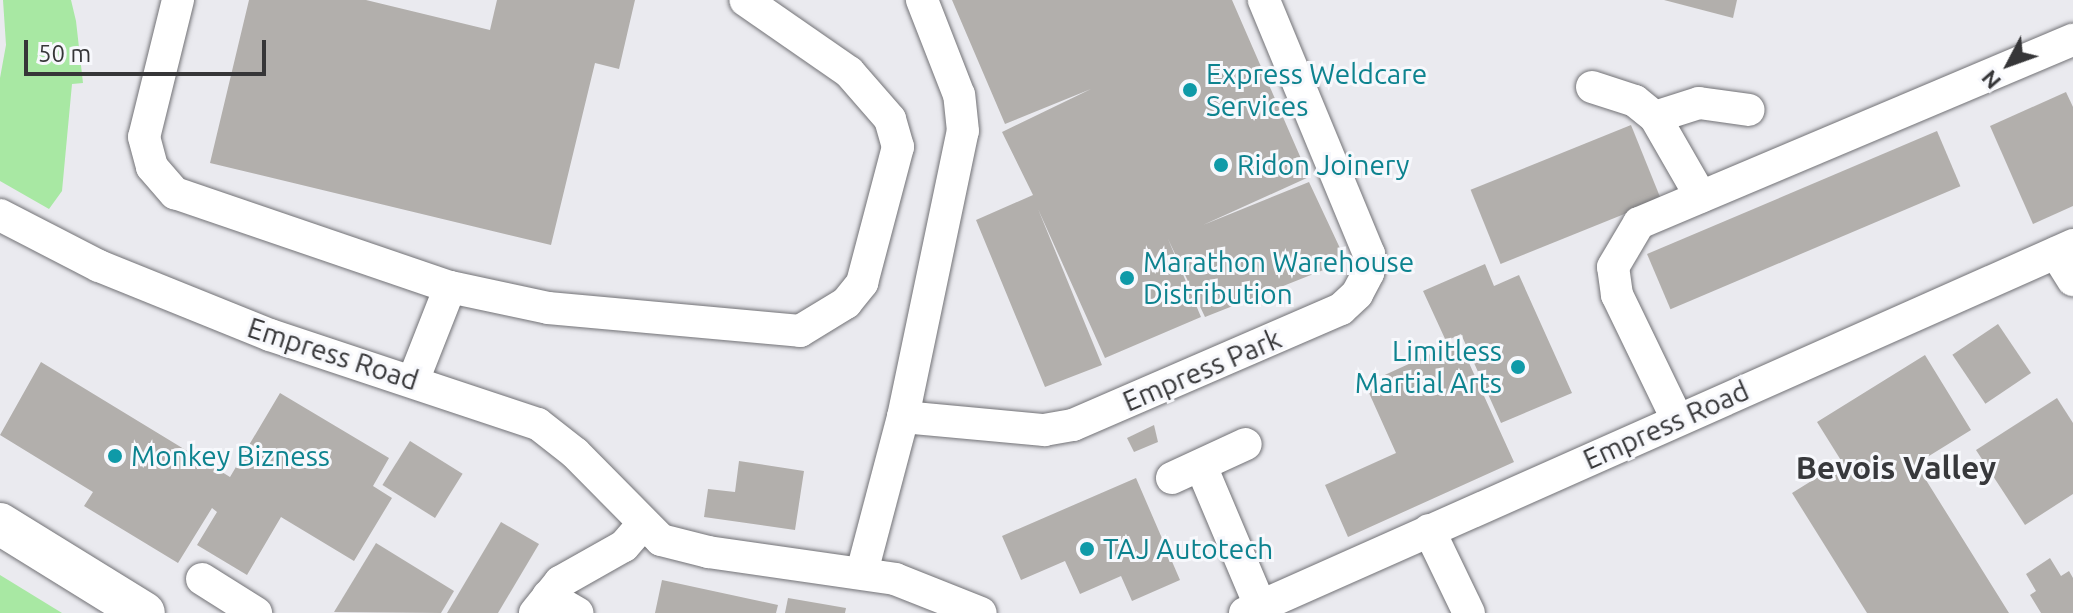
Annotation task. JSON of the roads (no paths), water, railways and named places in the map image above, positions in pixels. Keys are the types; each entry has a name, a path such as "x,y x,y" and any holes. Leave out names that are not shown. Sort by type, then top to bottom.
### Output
{"main road":[{"path":"0,524 144,613"}],"street":[{"path":"178,0 144,137 152,167 175,193 450,287 548,308 800,331 846,303 862,283 898,147 890,119 849,72 745,0"},
{"path":"862,572 903,417 963,131 959,95 922,0"},
{"name":"Empress Park","path":"903,417 963,426 1044,430 1073,425 1341,309 1357,294 1368,273 1369,254 1264,0"},
{"path":"1677,419 1617,295 1613,267 1639,223 2073,40"},
{"path":"1592,87 1635,101 1655,117 1701,197"},
{"path":"1655,117 1699,103 1749,110"},
{"name":"Empress Road","path":"0,215 163,293 270,335 538,424 575,453 642,525 682,548 895,579 981,613"},
{"path":"2064,249 2073,280"},
{"name":"Empress Road","path":"1246,444 1186,472 1252,610 2064,249"},
{"path":"413,381 450,287"},
{"path":"577,613 542,604 570,574 624,546 642,525"},
{"path":"1429,530 1469,613"},
{"path":"202,579 256,613"}],"place":[{"name":"Express Weldcare Services","path":"1190,90"},
{"name":"Ridon Joinery","path":"1221,165"},
{"name":"Marathon Warehouse Distribution","path":"1127,278"},
{"name":"Limitless Martial Arts","path":"1518,367"},
{"name":"Monkey Bizness","path":"115,456"},
{"name":"TAJ Autotech","path":"1087,549"}],"district":[{"name":"Bevois Valley","path":"1896,467"}]}
